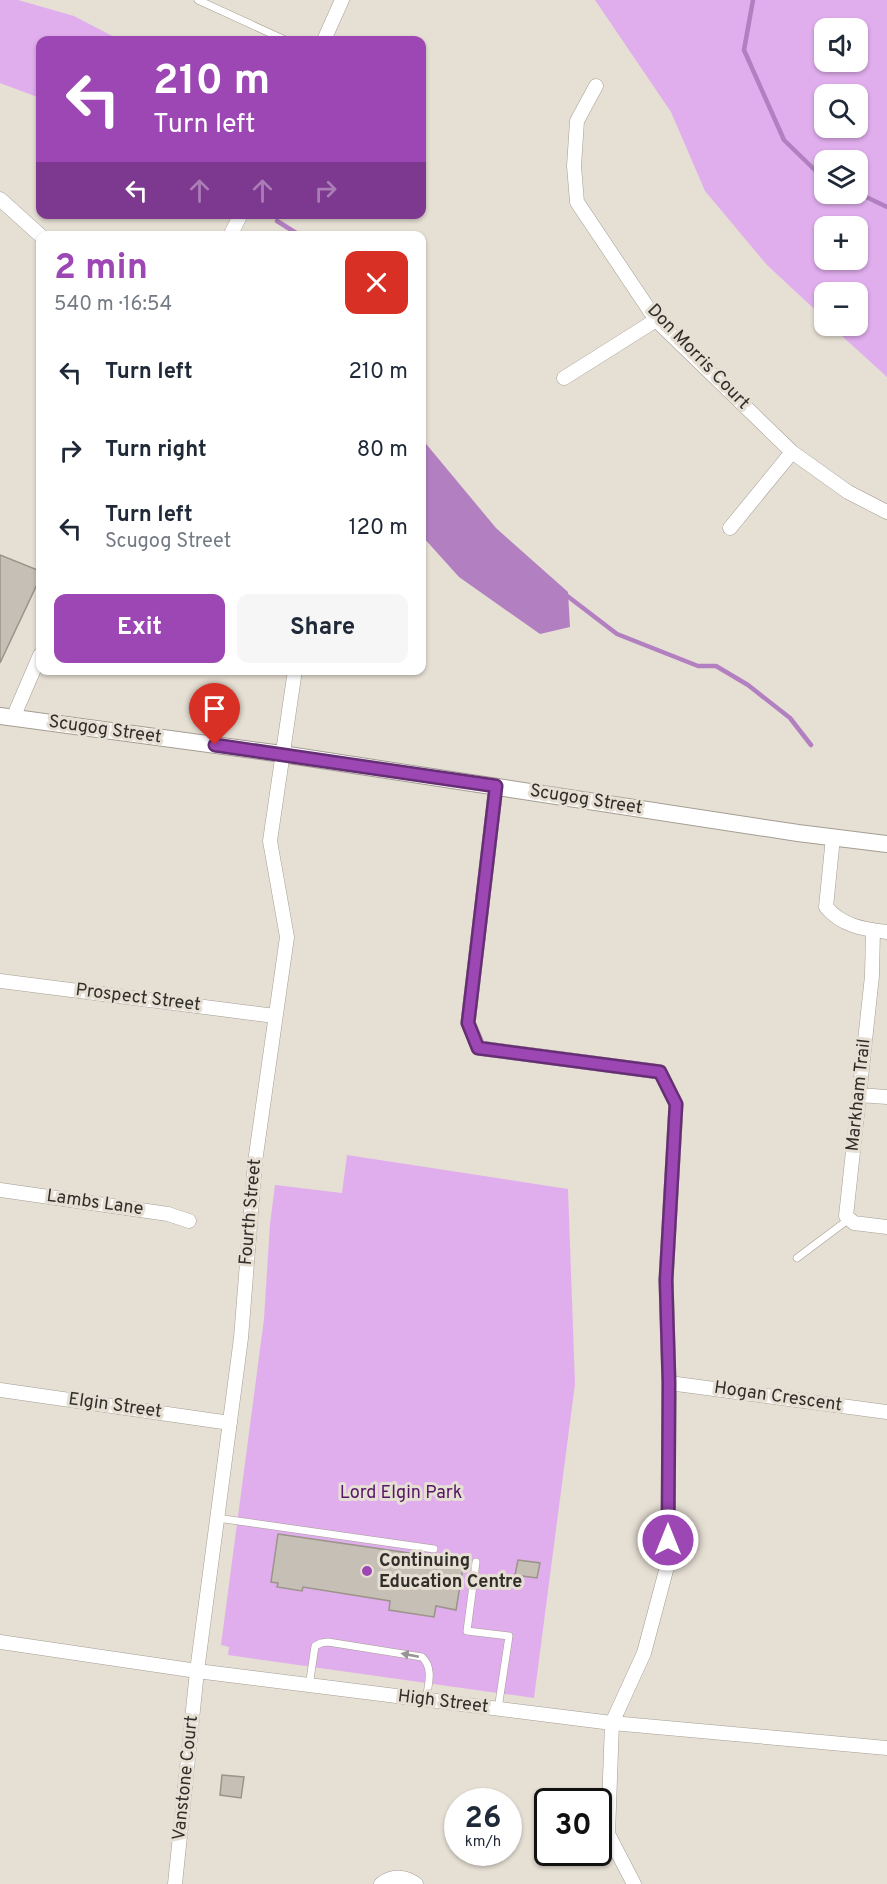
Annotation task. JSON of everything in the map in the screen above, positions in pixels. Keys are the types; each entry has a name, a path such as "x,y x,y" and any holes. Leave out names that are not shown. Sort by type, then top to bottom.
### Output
{"street":[{"path":"326,36 342,0"},
{"name":"Don Morris Court","path":"597,86 577,122 574,166 577,202 656,320 792,452 848,492 887,512"},
{"path":"0,199 36,231"},
{"path":"564,378 656,320"},
{"path":"730,528 792,452"},
{"path":"6,717 36,662"},
{"name":"Fourth Street","path":"197,1671 241,1338 255,1162 287,937 270,841 294,675"},
{"name":"Scugog Street","path":"6,717 282,754 887,844"},
{"path":"496,786 468,1023 478,1048 660,1072 676,1104 666,1280 669,1383 668,1563 644,1653 612,1723 608,1834 634,1884"},
{"path":"833,837 826,907 834,917 850,925 880,931"},
{"name":"Markham Trail","path":"849,1219 846,1216 847,1196 872,976 880,931"},
{"name":"Prospect Street","path":"0,981 275,1016"},
{"path":"859,1095 887,1097"},
{"name":"Lambs Lane","path":"0,1190 168,1214 189,1221"},
{"path":"849,1219 854,1223 887,1227"},
{"name":"Hogan Crescent","path":"669,1383 887,1412"},
{"name":"Elgin Street","path":"0,1390 230,1423"},
{"name":"High Street","path":"0,1642 309,1686 612,1723 887,1748"},
{"name":"Vanstone Court","path":"175,1884 197,1671"},
{"path":"381,1884 400,1877 416,1884"}],"lane":[{"path":"198,0 276,36"},
{"path":"797,1258 849,1219"},
{"path":"217,1518 434,1549"},
{"path":"476,1562 466,1631 509,1636 498,1709"},
{"path":"309,1686 315,1647 328,1642 422,1657 428,1662 430,1670 426,1700"}],"green space":[{"path":"0,0 18,0 74,16 112,36 36,36 36,96 0,83"},
{"path":"595,0 887,0 887,377 842,336 868,336 868,282 814,282 814,309 767,265 705,191 671,112"},
{"name":"Lord Elgin Park","path":"347,1155 568,1189 575,1384 534,1698 228,1655 229,1647 221,1645 264,1319 275,1185 342,1193"}],"shaded area":[{"path":"426,444 496,528 568,592 570,627 540,634 459,577 426,540"}],"building":[{"path":"0,555 36,569 36,586 0,663"},
{"name":"Continuing Education Centre","path":"278,1534 464,1561 456,1610 436,1606 434,1617 389,1610 390,1601 303,1587 302,1591 277,1587 278,1583 271,1582"},
{"path":"518,1560 540,1563 537,1578 515,1575"},
{"path":"222,1775 244,1777 241,1798 220,1795"}],"waterway":[{"path":"753,0 744,50 784,140 814,169"},
{"path":"868,198 887,207"},
{"path":"277,221 293,231"},
{"path":"566,595 617,634 698,666 716,666 748,685 790,718 811,745"}],"place":[{"name":"Continuing Education Centre","path":"367,1571"}],"route":[{"path":"215,745 496,786 468,1023 478,1048 660,1072 676,1104 666,1280 669,1383 668,1540"}]}
